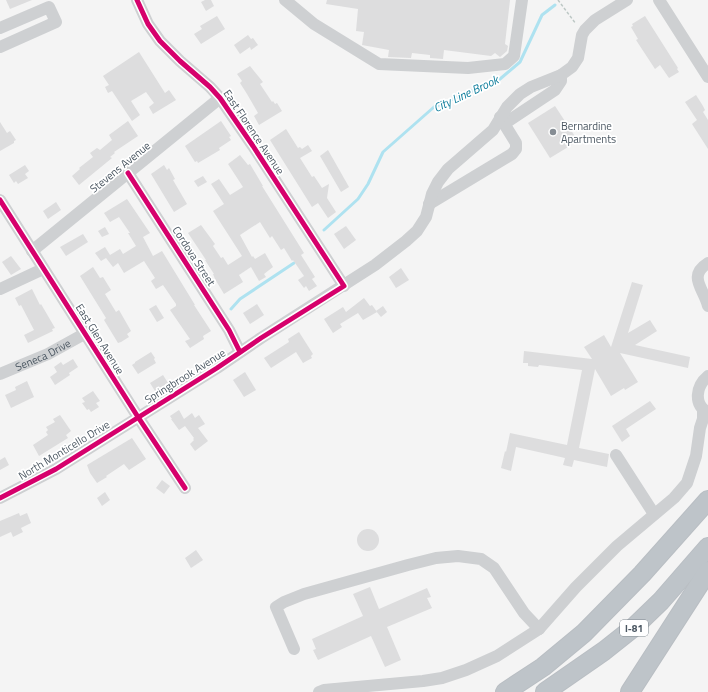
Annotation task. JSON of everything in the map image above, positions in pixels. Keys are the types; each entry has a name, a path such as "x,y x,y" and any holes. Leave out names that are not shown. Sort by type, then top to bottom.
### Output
{"highway":[{"path":"505,692 543,667 584,632 642,574 708,500"},
{"name":"I-81","path":"545,692 604,651 633,628 661,601 708,548"},
{"name":"I-81","path":"630,692 708,571"}],"street":[{"name":"East Florence Avenue","path":"137,0 148,24 160,41 220,98 344,286"},
{"path":"285,0 314,24 379,64 468,68 505,64 514,56 522,0"},
{"path":"583,34 595,20 627,0"},
{"path":"659,0 708,77"},
{"path":"0,47 56,22 49,7 1,24"},
{"name":"Springbrook Avenue","path":"138,417 344,286 375,265 406,241 417,230 426,217 429,204 438,182 448,169 493,130 502,120 507,107 520,94 531,87 561,75 572,67 578,58 583,34"},
{"name":"Stevens Avenue","path":"32,251 220,98"},
{"path":"429,204 512,154 516,149 516,143 502,120"},
{"name":"Cordova Street","path":"128,173 229,330 240,352"},
{"name":"East Glen Avenue","path":"0,200 185,488"},
{"path":"708,263 702,267 698,273 698,283 706,294 708,306"},
{"path":"0,289 43,269"},
{"name":"Seneca Drive","path":"0,374 48,354 86,333"},
{"path":"319,692 324,690 442,678 466,670 497,656 539,629 576,587 617,546 674,498 687,483 696,456 700,428 705,411 698,399 697,392 703,380 708,376"},
{"name":"North Monticello Drive","path":"0,498 56,469 138,417"},
{"path":"696,449 708,428"},
{"path":"616,455 654,514"},
{"path":"294,649 276,607 284,602 304,594 408,565 436,558 458,556 481,559 494,568 524,613 539,629"}],"path":[{"path":"558,0 583,34"}],"building":[{"path":"6,0 32,0 10,9"},
{"path":"211,0 214,6 206,11 201,2"},
{"path":"327,0 510,0 505,44 508,46 507,51 500,57 495,53 491,56 444,50 443,59 430,58 430,55 412,53 411,58 388,57 389,50 362,45 364,32 356,31 358,9 326,4"},
{"path":"217,16 225,29 201,44 194,34 202,29 200,26"},
{"path":"645,16 678,68 677,69 679,72 669,78 660,65 655,69 636,40 638,39 631,27 633,26 632,24"},
{"path":"248,35 251,39 253,38 258,45 251,50 250,47 240,54 234,45"},
{"path":"139,52 165,93 169,90 176,100 153,114 149,107 154,103 146,92 131,101 140,115 132,121 112,91 108,93 105,87 109,85 103,76"},
{"path":"250,66 263,82 260,84 272,102 273,101 275,104 277,103 282,111 259,125 254,116 258,113 240,83 242,81 237,74"},
{"path":"696,95 705,110 703,112 708,120 708,149 692,124 697,120 685,102"},
{"name":"Bernardine Apartments","path":"555,106 578,141 550,158 528,123"},
{"path":"128,121 138,136 114,152 115,153 110,157 112,158 79,185 72,176 80,169 79,168 93,157 90,153 97,148 100,150 112,140 109,135"},
{"path":"221,121 231,136 229,137 231,140 219,148 220,150 198,163 197,161 195,162 185,146"},
{"path":"0,122 7,133 10,131 16,140 14,143 0,151"},
{"path":"286,129 298,148 300,147 302,149 308,145 312,151 300,158 312,177 314,176 322,188 329,184 327,198 336,212 328,218 318,203 312,207 270,140"},
{"path":"328,150 349,187 341,192 320,156"},
{"path":"240,155 248,165 250,164 304,253 301,255 315,277 312,279 317,286 309,291 306,286 304,288 298,280 304,276 293,260 292,261 284,248 281,250 272,236 270,238 260,222 240,235 252,257 253,256 255,259 265,253 273,267 264,274 266,277 259,281 251,267 239,275 243,282 224,294 206,260 188,233 201,225 215,244 213,246 221,258 223,257 228,265 242,256 213,211 224,204 211,184 219,179 230,195 243,187 228,164"},
{"path":"25,165 29,171 25,174 28,178 18,184 16,181 14,183 9,175"},
{"path":"164,165 167,170 169,168 175,179 173,180 187,204 174,212 151,174"},
{"path":"203,176 207,182 198,187 194,181"},
{"path":"127,199 150,233 143,237 153,256 162,251 211,331 203,336 204,339 190,348 185,341 190,339 170,310 176,306 176,304 163,285 156,289 151,281 155,278 144,261 124,273 118,263 113,267 106,258 101,261 95,253 105,247 110,255 120,249 123,254 136,246 128,233 130,233 119,217 110,222 104,213"},
{"path":"56,202 61,210 48,219 43,211"},
{"path":"346,226 356,240 344,249 334,234"},
{"path":"105,227 109,234 102,237 98,231"},
{"path":"83,234 88,242 66,256 60,247"},
{"path":"11,256 21,269 11,275 2,262"},
{"path":"93,267 100,278 103,277 111,290 105,294 116,312 119,310 131,331 127,334 129,337 121,342 118,343 104,320 106,318 80,276"},
{"path":"401,268 409,280 396,288 389,277"},
{"path":"632,282 643,285 628,333 650,320 657,331 635,345 690,357 688,368 620,353 638,382 611,396 595,369 579,448 609,454 607,467 574,460 572,467 563,465 565,458 516,447 511,471 501,468 510,433 567,445 582,370 539,365 538,367 528,366 528,363 523,363 524,351 592,359 584,347 604,335 611,347"},
{"path":"32,289 40,305 41,304 55,328 52,329 53,331 28,343 24,335 34,330 21,305 19,306 15,298"},
{"path":"364,298 377,312 363,320 358,313 340,324 342,327 333,333 324,319 343,307 346,312"},
{"path":"257,304 264,315 250,324 243,313"},
{"path":"156,305 164,318 157,322 149,309"},
{"path":"383,306 387,312 381,317 376,311"},
{"path":"299,332 313,354 311,356 312,358 303,363 296,352 271,368 264,358 289,342 288,339"},
{"path":"151,352 156,363 138,374 132,365"},
{"path":"73,359 78,367 69,373 70,375 55,385 50,377 57,372 54,367 61,362 63,365"},
{"path":"245,372 256,390 244,397 233,380"},
{"path":"163,375 168,383 155,391 150,383"},
{"path":"27,381 34,397 11,408 5,395 16,390 15,387"},
{"path":"93,391 100,401 96,403 99,407 91,412 89,409 87,410 82,403 85,402 82,398"},
{"path":"650,401 656,409 626,429 630,436 622,442 612,426"},
{"path":"179,410 184,419 192,413 195,418 199,415 205,424 198,428 208,441 195,451 190,444 194,438 185,426 179,430 171,419 170,416"},
{"path":"60,415 71,431 66,435 68,438 39,456 33,445 48,435 46,432 48,430 46,427 55,422 53,419"},
{"path":"132,438 146,459 129,470 124,464 97,483 90,473 87,465"},
{"path":"5,457 9,465 0,470 0,460"},
{"path":"162,480 170,486 164,494 156,488"},
{"path":"105,492 110,500 102,506 97,498"},
{"path":"19,513 20,516 27,513 31,523 21,528 23,532 13,537 11,532 0,537 0,521"},
{"path":"364,529 372,529 379,536 379,544 372,551 364,551 357,544 357,536"},
{"path":"196,550 203,560 191,568 185,558"},
{"path":"370,587 379,609 427,588 431,597 427,598 432,608 387,627 401,660 385,667 371,636 318,660 313,650 316,649 312,639 363,616 353,594"}],"waterway":[{"name":"City Line Brook","path":"324,230 358,199 368,184 383,152 434,107 500,79 520,62 542,15 555,5"},
{"name":"City Line Brook","path":"231,309 240,299 294,263"}],"cycle path":[{"path":"0,498 56,469 344,286 220,98 160,41 148,24 137,0"},
{"path":"128,173 229,330 240,352"},
{"path":"0,200 185,488"}],"place":[{"name":"Bernardine Apartments","path":"553,132"}]}
